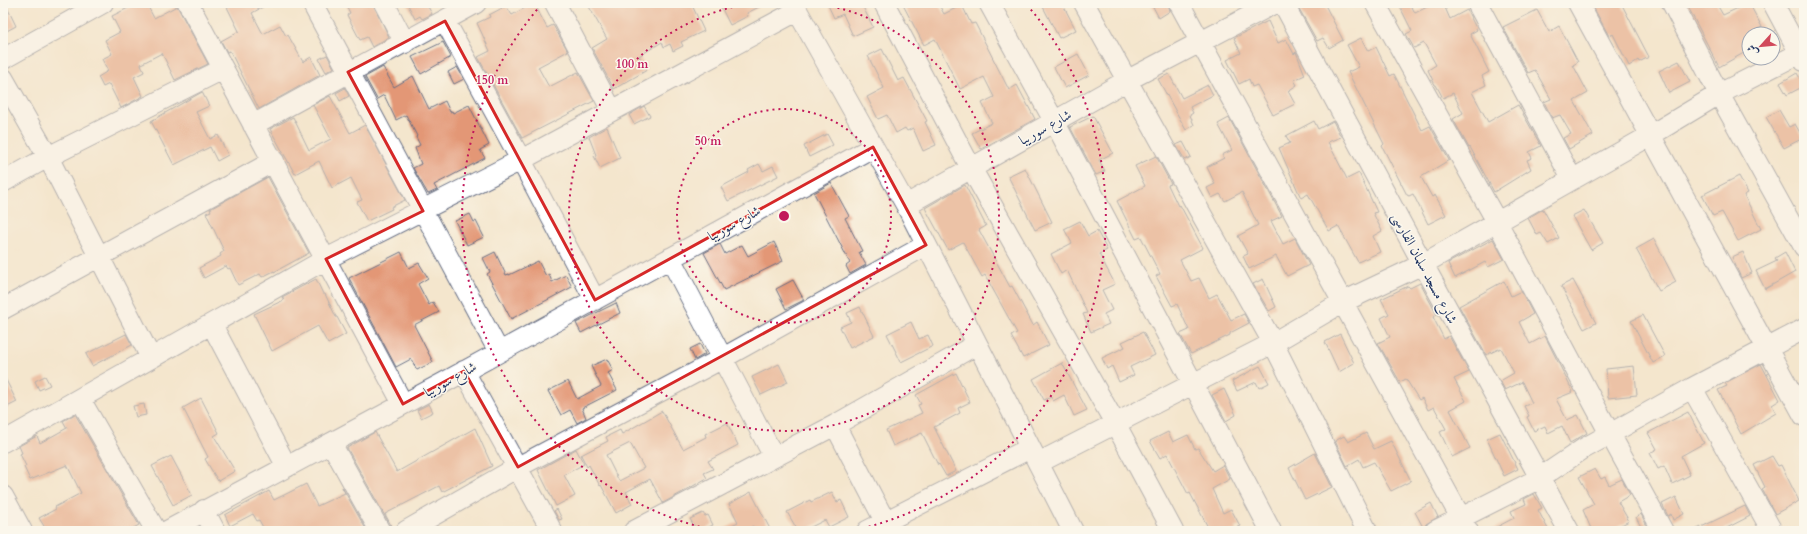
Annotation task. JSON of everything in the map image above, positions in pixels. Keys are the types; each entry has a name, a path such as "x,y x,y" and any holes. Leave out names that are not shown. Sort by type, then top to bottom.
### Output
{"street":[{"path":"188,3 222,69 274,161 403,404"},
{"path":"312,3 499,352"},
{"path":"384,3 405,42"},
{"path":"253,125 476,3"},
{"path":"884,3 971,168 1116,424 1173,531"},
{"path":"989,3 1054,121 1271,531"},
{"path":"1084,3 1273,343 1367,531"},
{"path":"1179,3 1464,524"},
{"name":"شارع سوريبا","path":"906,205 1126,81 1275,3"},
{"name":"شارع مسجد سلمان الفارسى","path":"1283,3 1423,264 1569,531"},
{"path":"1375,3 1497,222 1663,531"},
{"path":"1476,3 1572,179"},
{"path":"1578,3 1804,416"},
{"path":"1672,3 1719,94 1804,247"},
{"path":"867,531 888,526 1034,455 1116,424 1273,343 1343,302 1423,264 1651,135 1719,94 1803,55 1773,3"},
{"path":"3,59 93,5"},
{"path":"560,5 612,111"},
{"path":"3,442 326,260 521,160 612,111 795,7 906,205 1072,531"},
{"path":"445,21 595,300"},
{"path":"3,182 48,157 222,69"},
{"path":"3,78 48,157 151,358"},
{"name":"شارع سوريبا","path":"167,531 595,300 873,147"},
{"path":"3,309 274,161"},
{"path":"406,531 518,467 723,358 926,245"},
{"path":"670,258 774,457"},
{"path":"212,325 287,466"},
{"path":"1435,531 1464,524 1540,478 1583,449 1692,388 1804,329"},
{"path":"634,531 835,425 977,344"},
{"path":"464,371 552,531"},
{"path":"1692,388 1772,531"},
{"path":"80,399 156,531"},
{"path":"835,425 888,526"},
{"path":"331,443 380,531"},
{"path":"3,496 22,531"},
{"path":"204,510 215,531"}],"highlighted area":[{"path":"445,21 595,300 873,147 926,245 518,467 464,371 403,404 326,259 423,211 348,72"}],"building":[{"path":"3,3 5,3 16,26 3,33"},
{"path":"138,3 146,3 154,18 177,6 208,64 175,80 162,53 141,64 144,72 134,77 143,96 121,108 109,84 103,87 98,77 108,71 102,59 112,54 105,40 120,32 112,16"},
{"path":"225,3 270,3 252,13 263,34 280,25 286,36 288,35 303,62 311,57 320,75 259,109 230,51 227,52 221,41 239,31"},
{"path":"345,3 373,3 389,37 372,47 367,37 360,40 347,15 350,13"},
{"path":"407,3 426,3 432,14 422,19 420,16 415,19"},
{"path":"534,3 547,28 553,25 568,51 538,67 549,87 578,72 594,101 522,138 478,57 490,51 477,23 490,17 489,15 506,6 512,15"},
{"path":"587,3 691,3 704,31 681,42 683,46 673,51 670,44 664,47 662,42 639,56 647,70 614,89 592,48 607,39"},
{"path":"719,3 767,3 747,13 748,16 730,25"},
{"path":"827,3 866,3 862,5 873,27 853,36 843,14 834,18"},
{"path":"902,3 938,3 944,14 962,5 971,24 975,23 1009,90 1017,85 1035,119 981,149 972,133 992,123 982,103 994,97 984,77 960,89 935,39 924,45"},
{"path":"1041,3 1062,3 1076,30 1059,38"},
{"path":"1151,3 1168,3 1170,11 1159,18"},
{"path":"1300,3 1324,3 1343,40 1329,48 1323,38 1317,41 1297,5"},
{"path":"1398,3 1410,3 1415,13 1435,3 1443,3 1450,19 1467,10 1477,30 1470,34 1489,72 1482,76 1486,85 1472,92 1488,122 1518,105 1541,146 1529,152 1532,158 1527,160 1531,169 1494,192 1453,119 1463,113 1453,93 1443,98 1435,85 1428,70 1436,65 1424,43 1414,48 1406,34 1412,31"},
{"path":"1591,3 1621,3 1649,57 1639,62 1638,60 1629,66 1613,34 1609,36"},
{"path":"1686,3 1716,3 1723,15 1749,3 1761,26 1741,26 1741,55 1719,67"},
{"path":"1537,10 1549,32 1559,26 1578,62 1573,65 1588,93 1574,101 1593,135 1569,149 1563,138 1571,134 1560,115 1552,118 1544,102 1551,99 1535,70 1528,73 1503,27"},
{"path":"1268,21 1278,43 1286,39 1294,54 1296,52 1305,75 1294,80 1297,85 1288,91 1295,104 1273,115 1257,85 1252,87 1249,79 1239,84 1227,60 1241,53 1234,38"},
{"path":"1361,38 1368,51 1376,47 1390,76 1394,74 1422,130 1430,126 1449,160 1421,177 1432,197 1435,195 1446,215 1428,224 1413,194 1409,196 1407,195 1382,146 1384,144 1348,72 1359,67 1347,45"},
{"path":"443,42 451,57 421,74 412,57"},
{"path":"882,49 898,81 904,78 927,121 925,122 936,145 923,151 913,128 907,131 905,128 896,133 887,115 878,119 867,97 884,88 868,56"},
{"path":"1078,54 1089,75 1065,88 1054,67"},
{"path":"327,55 334,68 326,72 319,59"},
{"path":"1679,61 1690,82 1669,93 1659,71"},
{"path":"383,67 394,87 413,76 429,109 445,101 450,112 452,111 453,113 469,105 489,145 480,150 485,158 434,185 437,190 428,194 413,168 421,164 415,148 420,145 406,115 396,120 384,95 377,99 365,77"},
{"path":"457,67 464,79 454,84 448,72"},
{"path":"1797,73 1804,86 1787,95 1780,83"},
{"path":"1169,74 1182,98 1208,85 1213,95 1190,107 1193,113 1190,115 1194,125 1186,130 1158,79"},
{"path":"345,88 349,96 340,101 336,93"},
{"path":"202,92 209,106 196,112 210,139 218,135 228,155 217,161 210,147 174,165 151,121"},
{"path":"330,96 350,133 365,125 405,200 391,207 392,209 367,221 357,202 362,200 351,178 332,188 319,161 295,174 270,129 293,117 309,150 331,139 313,105"},
{"path":"644,106 650,116 634,124 629,115"},
{"path":"1779,110 1789,127 1795,124 1803,138 1784,148 1766,117"},
{"path":"1093,116 1113,153 1099,160 1105,171 1096,175 1070,127"},
{"path":"1229,118 1282,216 1271,221 1283,244 1295,238 1309,265 1287,276 1276,256 1249,269 1243,256 1248,254 1238,236 1258,225 1242,192 1225,201 1220,194 1212,198 1207,188 1215,184 1207,167 1224,158 1222,155 1232,150 1218,124"},
{"path":"1314,121 1318,129 1333,121 1341,137 1328,142 1347,179 1359,173 1377,212 1373,213 1382,231 1373,236 1380,252 1358,262 1338,226 1329,231 1308,194 1301,198 1279,148 1290,143 1286,136"},
{"path":"607,127 620,158 600,168 594,156 596,155 589,137"},
{"path":"827,134 833,145 809,157 804,146"},
{"path":"1183,142 1191,157 1185,160 1176,145"},
{"path":"1156,156 1171,184 1168,185 1178,206 1180,205 1203,248 1180,260 1191,281 1199,278 1209,298 1217,294 1231,320 1244,314 1249,323 1230,333 1230,335 1191,354 1180,334 1189,330 1177,304 1172,306 1156,276 1160,274 1141,237 1136,239 1117,201 1145,186 1135,166"},
{"path":"759,164 763,171 773,166 778,176 728,201 721,187 749,172 748,170"},
{"path":"1025,168 1052,222 1035,230 1008,176"},
{"path":"1739,176 1748,193 1744,195 1761,229 1738,241 1722,212 1713,216 1702,195"},
{"path":"268,177 309,253 274,272 262,277 260,274 238,285 230,268 228,269 226,266 204,278 199,268 221,256 220,254 224,251 206,213 211,211 210,209"},
{"path":"831,183 849,216 845,218 862,251 859,252 866,265 850,274 846,266 850,263 814,193"},
{"path":"965,185 986,226 979,230 1010,287 1012,286 1033,325 1037,322 1049,345 1023,358 1011,336 1017,333 985,275 982,277 963,242 948,250 925,208"},
{"path":"1543,209 1559,238 1548,244 1541,233 1537,235 1528,218"},
{"path":"1584,210 1603,243 1591,250 1572,216"},
{"path":"470,214 474,222 476,221 484,237 467,245 455,221"},
{"path":"1080,221 1088,236 1097,231 1107,250 1099,254 1115,284 1102,290 1112,310 1104,314 1109,324 1091,332 1083,314 1087,313 1067,270 1061,274 1051,254 1072,243 1064,229"},
{"path":"1493,239 1504,259 1488,267 1485,262 1455,278 1448,263"},
{"path":"1654,239 1676,282 1659,291 1636,249"},
{"path":"774,242 783,261 724,290 704,253 720,244 725,254 742,245 748,256"},
{"path":"401,252 409,268 419,263 428,278 418,284 429,305 433,302 439,312 414,325 433,362 417,370 411,359 396,367 349,278"},
{"path":"495,252 506,275 509,275 538,261 546,276 549,274 552,282 566,275 572,287 511,319 487,274 490,272 483,258"},
{"path":"1743,252 1752,273 1741,278 1732,257"},
{"path":"1785,252 1795,272 1765,289 1756,271 1777,261 1775,258"},
{"path":"316,279 346,334 328,344 318,326 272,351 254,314 284,300 282,297"},
{"path":"1263,279 1276,307 1269,311 1253,284"},
{"path":"793,280 804,300 786,309 776,289"},
{"path":"1573,280 1596,323 1584,329 1561,286"},
{"path":"1504,281 1511,296 1521,291 1533,314 1519,322 1530,344 1545,336 1573,392 1556,399 1567,420 1578,415 1587,433 1570,443 1562,426 1548,433 1545,426 1534,431 1527,417 1529,416 1524,406 1532,403 1522,382 1505,390 1500,381 1514,373 1501,348 1486,355 1459,306"},
{"path":"1420,283 1437,315 1433,317 1444,339 1449,336 1469,372 1454,379 1466,401 1450,410 1470,448 1452,457 1440,432 1446,429 1434,407 1428,410 1422,398 1419,400 1406,379 1400,382 1378,343 1390,337 1381,318 1389,314 1381,299 1408,286 1410,288"},
{"path":"616,303 620,313 581,333 576,323"},
{"path":"860,307 874,336 850,348 840,327 851,322 847,313"},
{"path":"1643,315 1665,356 1653,363 1631,321"},
{"path":"911,322 919,339 928,335 933,346 901,362 887,334"},
{"path":"1143,332 1155,355 1130,367 1134,375 1119,382 1112,366 1107,369 1102,358 1125,347 1122,342"},
{"path":"126,334 132,345 92,366 86,354"},
{"path":"1340,334 1354,363 1339,372 1325,342"},
{"path":"700,344 705,354 695,360 690,349"},
{"path":"607,359 613,370 608,373 617,390 582,408 586,418 577,423 570,410 561,415 548,391 568,381 577,399 601,386 591,366"},
{"path":"1062,363 1087,410 1074,416 1064,395 1053,401 1051,397 1044,400 1033,379"},
{"path":"779,364 788,382 761,395 752,377"},
{"path":"1761,364 1780,400 1772,405 1776,413 1741,434 1718,390 1727,386 1725,383"},
{"path":"1260,366 1269,383 1259,388 1256,382 1237,391 1232,381"},
{"path":"1634,366 1637,395 1608,398 1606,369"},
{"path":"956,373 970,402 958,408 960,413 934,427 956,471 946,476 939,464 938,465 922,433 893,446 886,430 922,413 918,405 921,404 916,395"},
{"path":"3,374 17,402 3,409"},
{"path":"45,376 50,385 39,390 35,381"},
{"path":"1224,389 1236,415 1226,421 1212,395"},
{"path":"201,398 219,433 214,436 235,471 218,481 205,459 208,457 183,408"},
{"path":"144,404 146,415 136,417 133,406"},
{"path":"429,404 433,412 421,418 417,410"},
{"path":"662,411 683,449 706,437 705,434 727,423 738,445 708,461 713,469 704,473 707,478 681,493 663,503 650,479 626,492 632,504 616,513 589,465 587,467 581,455 608,441 606,437 620,430 622,434","holes":["630,443 644,468 619,481 606,455"]},
{"path":"1688,412 1704,443 1681,456 1690,475 1672,484 1664,466 1658,469 1650,453 1657,449 1648,433"},
{"path":"75,414 139,525 128,531 47,531 39,518 56,509 55,507 81,493 67,465 30,480 24,467 26,466 20,454 22,453 19,446 37,436 40,443 67,428 63,421"},
{"path":"475,428 492,466 442,492 439,486 385,514 394,531 391,531 390,525 347,448 375,432 397,472"},
{"path":"1168,432 1173,442 1188,435 1195,449 1198,448 1213,471 1223,465 1230,479 1212,489 1223,513 1231,509 1240,526 1235,528 1236,531 1210,531 1167,454 1160,458 1150,441"},
{"path":"1366,433 1374,449 1391,441 1411,481 1391,491 1374,462 1363,467 1359,459 1347,466 1335,441 1344,436 1348,442"},
{"path":"1500,433 1518,469 1504,476 1487,439"},
{"path":"576,449 584,464 564,475 575,496 556,506 538,470"},
{"path":"1315,453 1332,487 1305,500 1289,468"},
{"path":"171,456 192,495 173,505 152,466"},
{"path":"1772,456 1778,466 1781,465 1799,501 1775,514 1762,489 1765,487 1754,465"},
{"path":"1595,469 1601,479 1605,477 1609,485 1622,479 1630,495 1618,502 1629,521 1610,531 1592,531 1583,510 1594,504 1579,477"},
{"path":"306,484 317,506 345,493 342,487 367,531 265,531 259,520 257,521 253,514 230,526 225,515 269,491 274,500"},
{"path":"751,492 771,531 755,531 753,526 744,531 720,531 738,522 729,504"},
{"path":"832,492 837,502 841,500 849,517 829,527 825,520 803,531 798,531 787,512 810,500 811,502"},
{"path":"1534,494 1542,508 1538,510 1549,531 1489,531 1514,518 1511,511 1526,504 1524,499"},
{"path":"1676,497 1684,514 1673,520 1671,514 1668,516 1662,504"},
{"path":"1431,503 1438,517 1426,524 1424,529 1415,512"},
{"path":"1745,506 1750,516 1721,531 1693,531"},
{"path":"557,509 562,519 559,520 554,511"},
{"path":"703,513 705,516 708,515 713,525 697,531 690,519"},
{"path":"1641,514 1647,526 1642,529 1636,517"}]}
